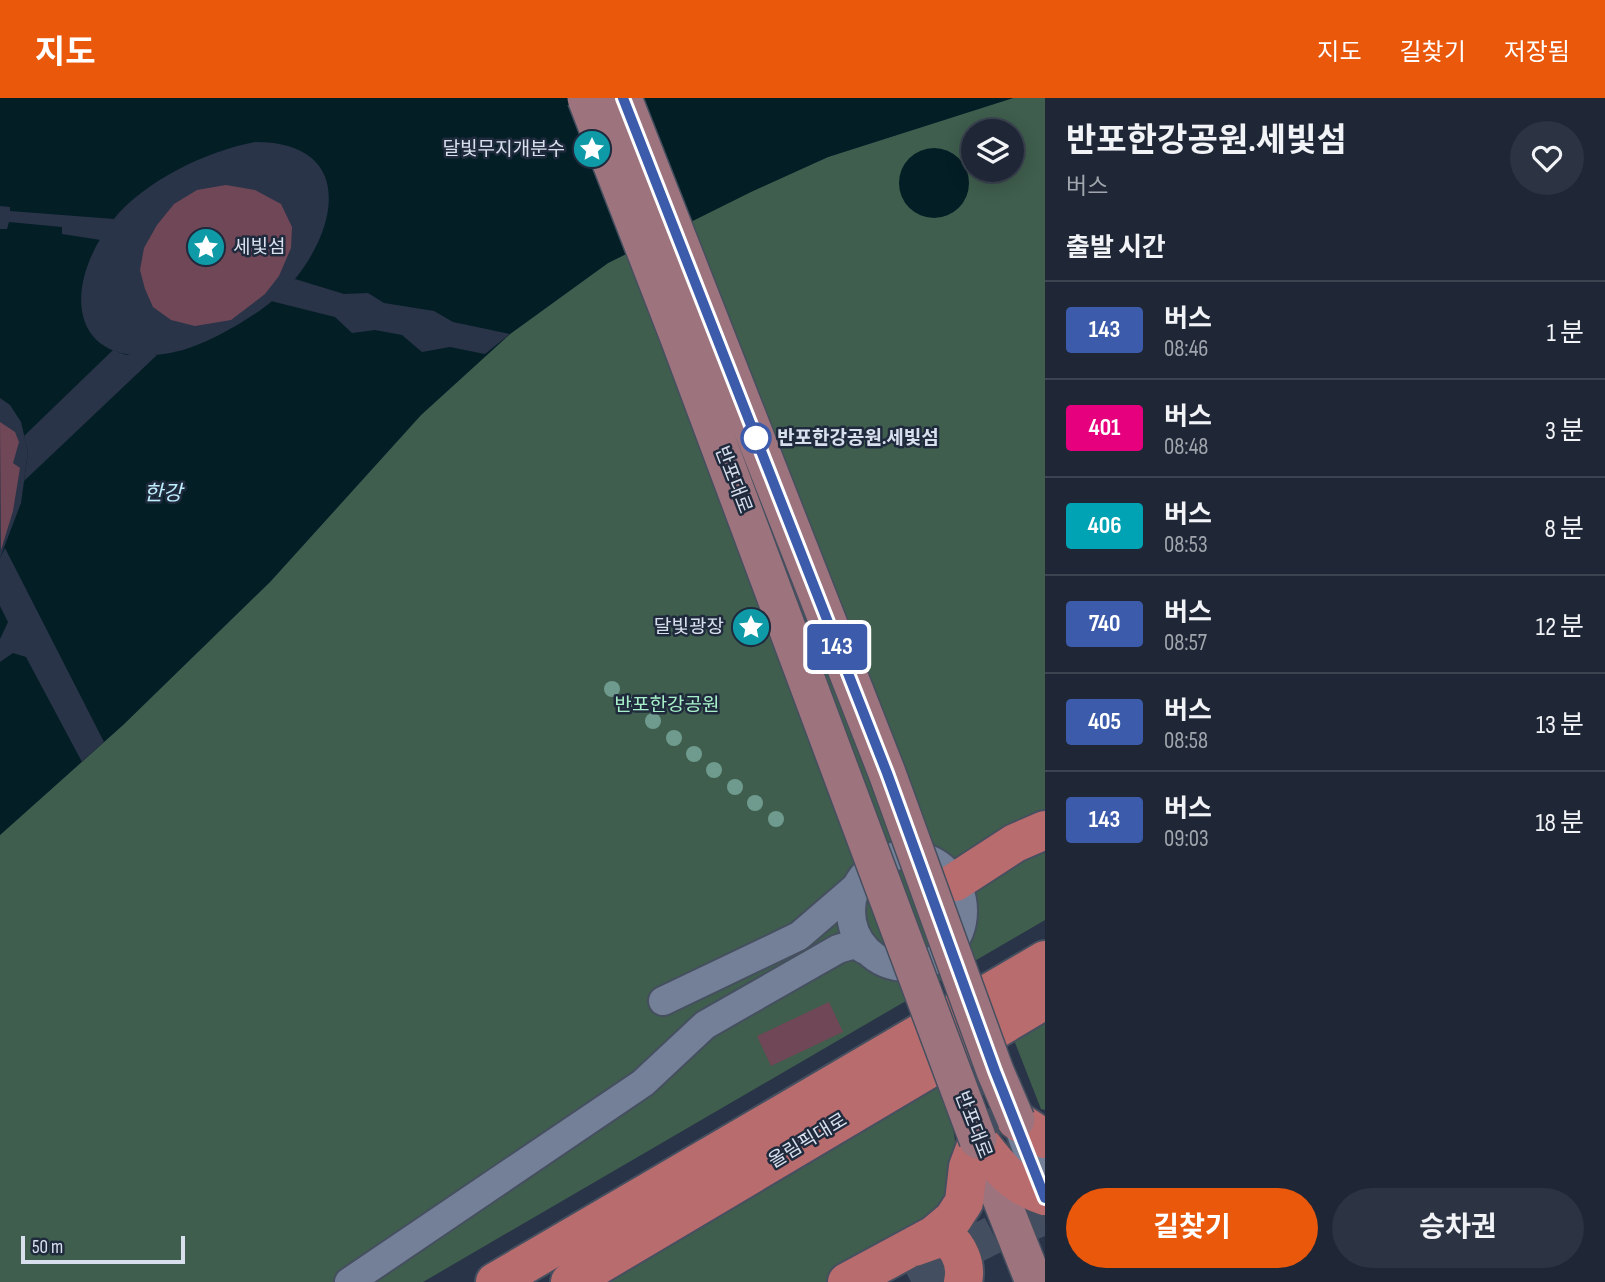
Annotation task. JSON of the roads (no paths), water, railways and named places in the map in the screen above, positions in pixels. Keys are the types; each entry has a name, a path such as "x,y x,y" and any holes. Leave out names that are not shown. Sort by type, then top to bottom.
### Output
{"highway":[{"path":"955,882 1015,843 1045,830"},
{"path":"495,1282 1037,978"},
{"name":"올림픽대로","path":"570,1282 810,1140 1037,978"},
{"path":"978,1140 1005,1176 1024,1188 1045,1196"},
{"path":"906,1270 934,1235 953,1219 964,1202 968,1167 978,1140"},
{"path":"543,1282 660,1228"},
{"path":"847,1282 906,1270 945,1236 954,1244 961,1258 965,1272 963,1282"}],"main road":[{"name":"반포대로","path":"586,98 684,351 978,1140 1034,1282"},
{"name":"반포대로","path":"623,98 882,760 995,1071 1030,1129"}],"street":[{"path":"349,1282 643,1083 705,1025 838,949 855,944 879,961 895,967 913,968 943,955 954,943 962,921 962,897 945,869 931,861 901,855 878,862 857,886 799,936 663,1001"},
{"path":"857,886 851,908 854,930 865,950"},
{"name":"반포대로","path":"1030,1129 1045,1196"}],"water":[{"name":"한강","path":"0,98 1013,98 828,157 751,192 608,263 510,334 421,415 270,582 123,725 0,835 0,558 21,503 28,452 21,422 10,405 0,398","holes":["255,142 286,146 308,155 322,170 328,189 328,211 322,234 310,257 285,290 244,321 212,339 183,350 147,356 118,352 98,341 86,324 81,302 84,276 95,249 113,220 126,206 159,181 217,152"]},
{"path":"934,148 959,158 961,182 969,182 966,196 959,208 934,218 909,208 899,183 909,158"}],"tunnel":[{"path":"958,1030 1045,1236"},
{"path":"909,1278 1045,1208"}],"place":[{"name":"달빛무지개분수","path":"592,149"},
{"name":"세빛섬","path":"206,247"},
{"name":"반포한강공원.세빛섬","path":"756,438"},
{"name":"달빛광장","path":"751,627"}],"park label":[{"name":"반포한강공원","path":"667,705"}]}
